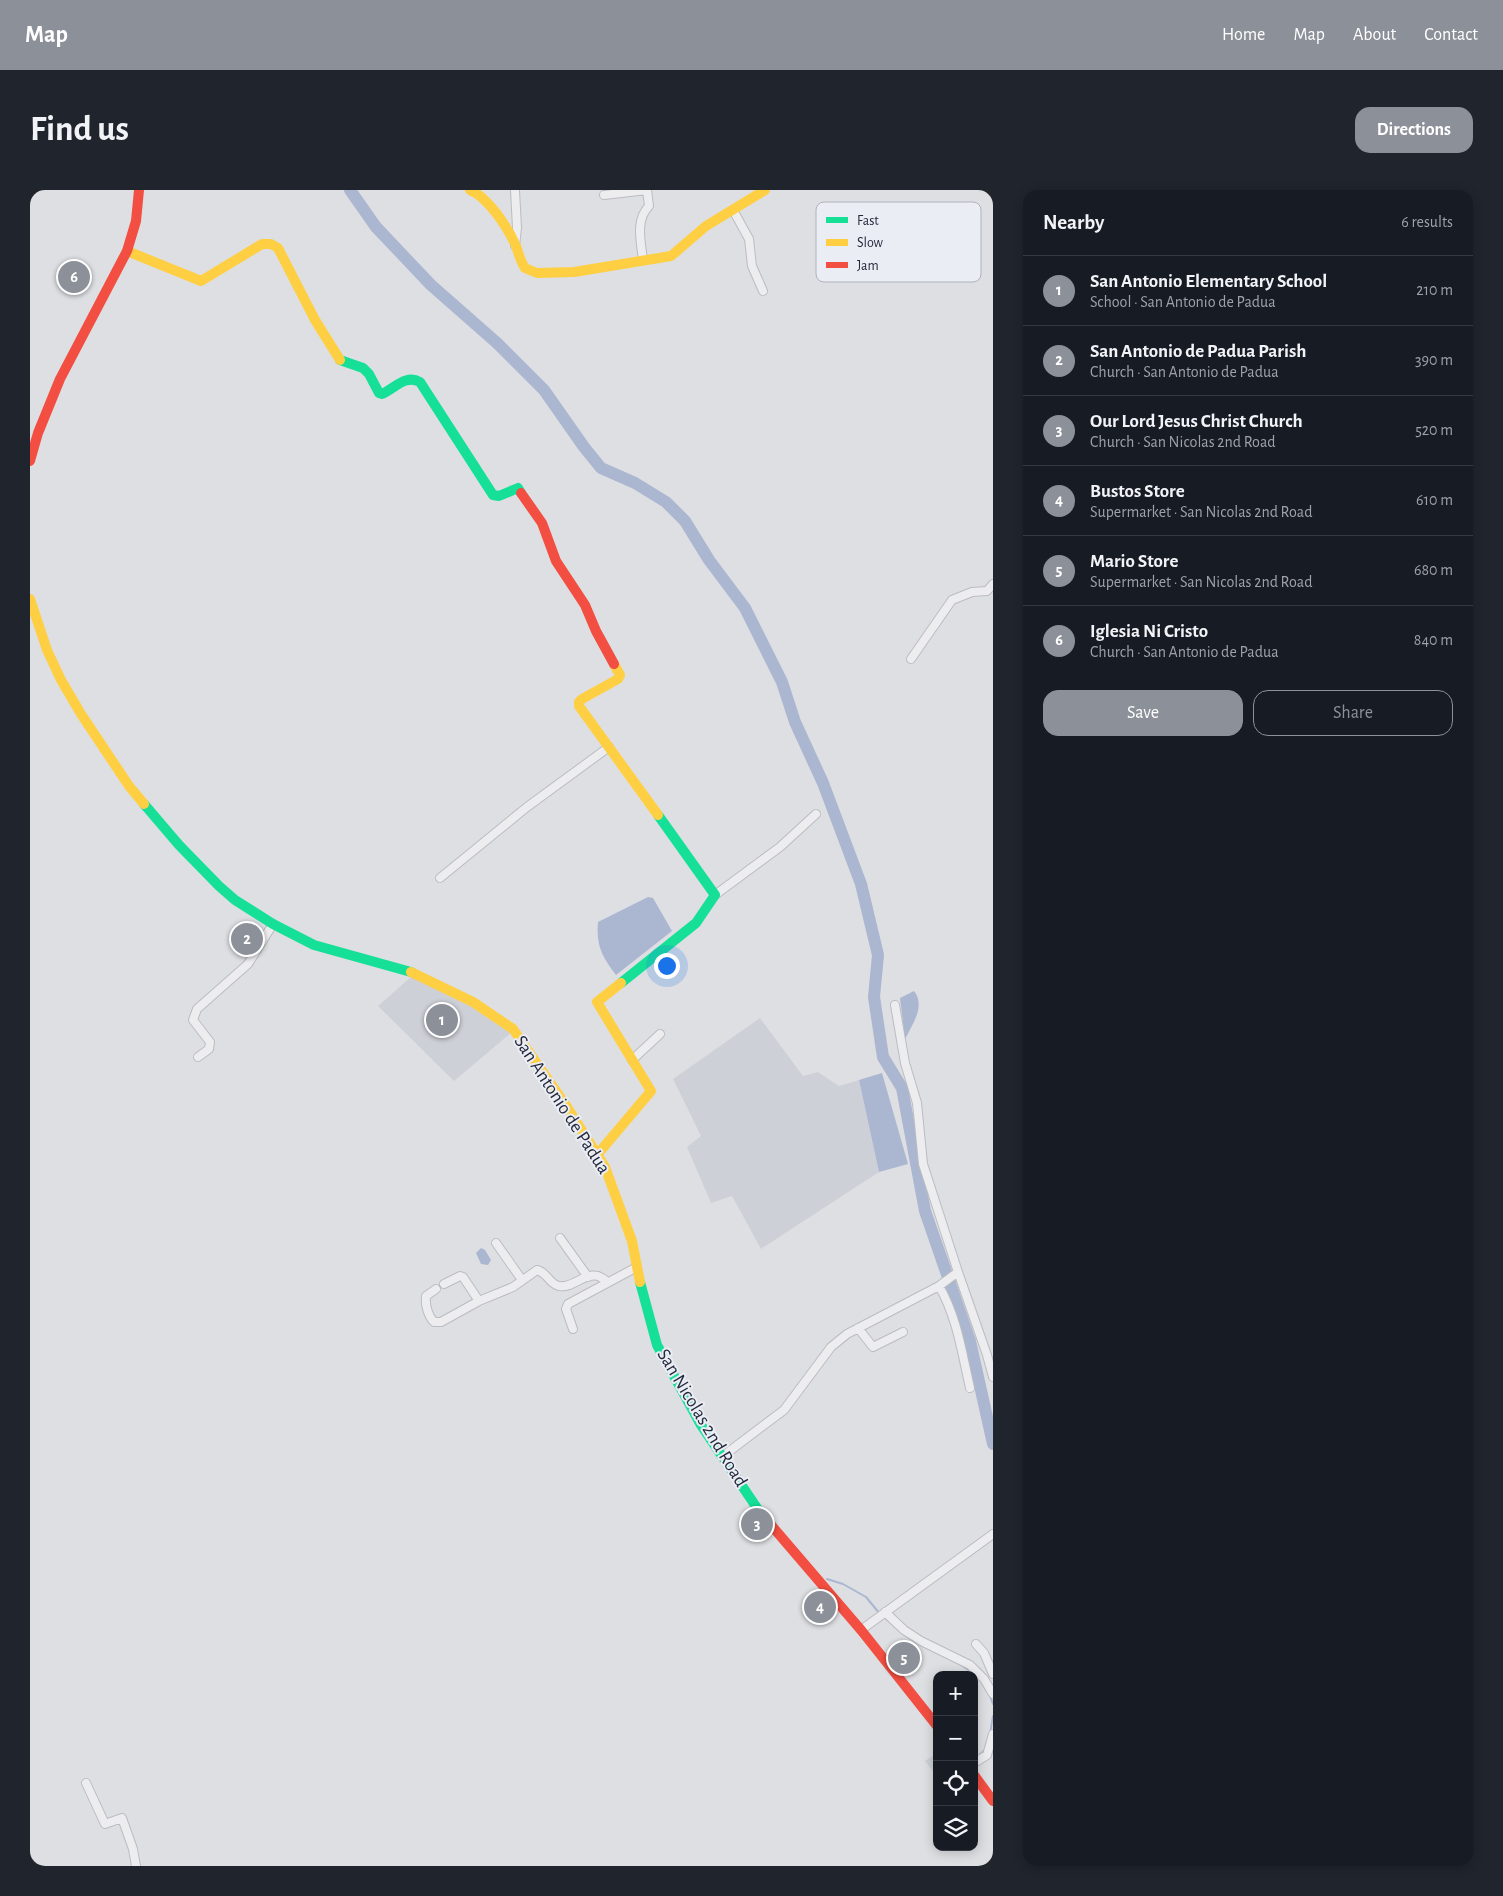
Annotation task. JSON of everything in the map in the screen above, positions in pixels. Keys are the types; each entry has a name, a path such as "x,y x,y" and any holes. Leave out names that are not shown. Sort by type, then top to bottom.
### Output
{"street":[{"path":"30,461 36,436 48,403 127,251 132,238 139,190"},
{"path":"470,190 484,198 515,246 522,264 527,270 541,274 572,272 671,256 706,226 758,192"},
{"path":"514,190 517,228 515,246"},
{"path":"604,196 647,190 649,206 642,213 640,234 643,260"},
{"path":"733,210 750,239 752,266 763,290"},
{"path":"127,251 201,282 262,244 271,244 278,248 315,320 340,360 346,364 365,368 379,393 382,394 408,378 415,378 420,382 494,495 497,497 518,488 542,523 556,561 585,605 596,631 620,675 618,679 582,698 579,706 715,895"},
{"path":"911,659 952,600 972,592 987,590 993,584"},
{"name":"San Antonio de Padua","path":"30,599 47,650 61,680 81,714 128,786 179,845 235,900 273,924 314,945 414,973 473,1002 513,1029 565,1104 606,1168 626,1226"},
{"path":"440,878 527,807 609,747"},
{"path":"597,1155 651,1091 597,1002 696,923 715,895 780,847 816,814"},
{"path":"198,1057 209,1050 210,1042 193,1020 197,1009 248,964 273,924"},
{"path":"896,1004 905,1063 917,1103 923,1164 956,1273 987,1355 993,1377"},
{"path":"632,1060 660,1034"},
{"name":"San Nicolas 2nd Road","path":"626,1226 632,1241 657,1345 701,1425 759,1511 861,1630 933,1721"},
{"path":"560,1238 588,1277"},
{"path":"496,1243 522,1280"},
{"path":"573,1329 566,1309 568,1304 637,1267"},
{"path":"436,1289 426,1296 425,1301 430,1318 434,1322 441,1322 478,1301 513,1287 537,1270 542,1271 557,1286 565,1286 592,1275 608,1282"},
{"path":"723,1456 784,1410 831,1347 846,1334 942,1284 956,1273"},
{"path":"444,1284 460,1276 463,1277 478,1301"},
{"path":"942,1284 956,1327 970,1388"},
{"path":"858,1328 873,1347 903,1332"},
{"path":"861,1630 993,1534"},
{"path":"882,1614 921,1641 970,1665 984,1679 993,1694"},
{"path":"976,1644 984,1653 993,1674"},
{"path":"978,1761 986,1755 993,1734"},
{"path":"978,1780 993,1801"},
{"path":"86,1783 105,1824 122,1818 133,1849 136,1866"}],"shaded area":[{"path":"412,976 472,1007 511,1033 454,1081 378,1006"},
{"path":"760,1018 803,1076 818,1072 839,1086 859,1080 879,1172 761,1249 732,1196 711,1203 687,1147 701,1136 673,1079"},
{"path":"933,1756 933,1771 925,1761"}],"water":[{"path":"648,897 653,898 672,931 616,975 601,950 598,938 598,922"},
{"path":"914,991 919,1003 917,1015 905,1039 900,998"},
{"path":"882,1073 908,1164 879,1172 859,1080"},
{"path":"481,1248 485,1250 491,1260 488,1265 481,1264 476,1253"}],"waterway":[{"path":"350,190 376,227 431,285 497,343 544,390 601,468 635,483 666,502 685,521 709,560 745,608 782,682 795,722 823,783 861,884 878,955 874,997 883,1057 902,1088 925,1211 970,1341 993,1444"},
{"path":"827,1579 843,1584 866,1597 880,1614"},
{"path":"884,1617 899,1630"},
{"path":"960,1664 970,1671"},
{"path":"990,1696 993,1704"},
{"path":"990,1734 993,1716"},
{"path":"978,1756 985,1750"}],"traffic: fast":[{"path":"340,360 363,368 369,374 379,393 382,394 405,381 415,380 420,382 493,495 499,496 518,488 521,493"},
{"path":"144,804 179,845 219,886 235,900 273,924 314,945 411,972"},
{"path":"621,983 696,923 715,895 658,815"},
{"path":"640,1282 657,1345 701,1425 759,1511 771,1525"}],"traffic: slow":[{"path":"470,190 484,199 503,222 525,268 537,273 574,272 671,256 706,226 765,190"},
{"path":"127,251 201,281 262,244 271,244 278,248 315,320 340,360"},
{"path":"30,599 47,650 61,680 81,714 129,786 144,804"},
{"path":"614,664 620,675 618,679 582,699 579,702 579,706 658,815"},
{"path":"411,972 473,1002 513,1029 565,1104 605,1167 632,1241 640,1282"},
{"path":"597,1155 651,1091 597,1002 621,983"}],"traffic: jam":[{"path":"30,461 38,433 60,379 127,251 136,221 139,190"},
{"path":"521,493 542,523 556,561 585,605 596,631 614,664"},
{"path":"771,1525 861,1630 933,1721"},
{"path":"978,1780 993,1801"}],"place":[{"name":"Iglesia Ni Cristo","path":"74,277"},
{"name":"San Antonio de Padua Parish","path":"247,939"},
{"name":"San Antonio Elementary School","path":"442,1020"},
{"name":"Our Lord Jesus Christ Church","path":"757,1524"},
{"name":"Bustos Store","path":"820,1607"},
{"name":"Mario Store","path":"904,1658"}]}
